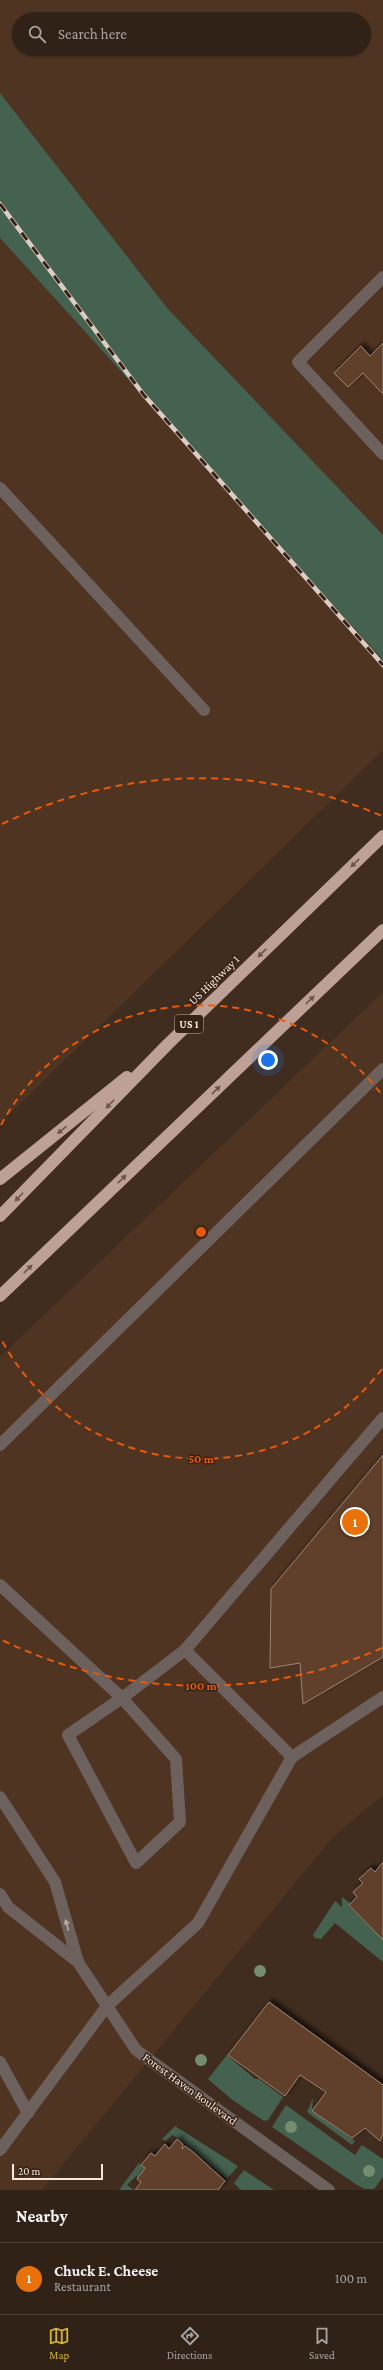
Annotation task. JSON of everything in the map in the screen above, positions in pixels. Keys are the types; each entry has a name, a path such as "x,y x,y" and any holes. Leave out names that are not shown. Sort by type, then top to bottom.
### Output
{"highway":[{"name":"US Highway 1","path":"0,1216 168,1044 383,836"},
{"path":"0,1296 383,930"},
{"path":"0,1179 168,1044"}],"street":[{"path":"383,276 298,362 383,454"},
{"path":"0,488 204,710"},
{"path":"0,1445 383,1070"},
{"path":"0,1585 122,1698 176,1759 180,1822 136,1863 68,1735 122,1698 185,1650 383,1418"},
{"path":"185,1650 292,1757"},
{"path":"0,2150 106,2006 198,1923 292,1757 383,1697"},
{"name":"Forest Haven Boulevard","path":"0,1797 55,1882 78,1962 136,2050 329,2190"},
{"name":"Forest Haven Boulevard","path":"0,1894 8,1907 78,1962"},
{"path":"0,2062 28,2113"}],"shaded area":[{"path":"0,0 383,0 383,535 168,309 0,93"},
{"path":"0,238 383,660 383,750 0,1123"},
{"path":"383,992 383,1795 333,1837 42,2190 0,2190 0,1357"}],"green space":[{"path":"0,93 168,309 383,535 383,660 0,238"},
{"path":"342,1897 351,1904 349,1906 383,1940 383,1962 335,1923 321,1939 315,1938 313,1935 335,1901 342,1907"},
{"path":"227,2055 255,2079 259,2079 283,2097 268,2120 264,2121 231,2099 208,2079"},
{"path":"313,2098 312,2111 355,2141 352,2145 307,2112"},
{"path":"286,2105 355,2155 362,2145 383,2159 383,2177 374,2189 365,2189 357,2185 272,2127"},
{"path":"175,2126 238,2166 227,2179 178,2138 172,2135 166,2141 162,2139"},
{"path":"139,2163 145,2168 138,2177 136,2176 127,2185 134,2190 119,2190"},
{"path":"244,2170 274,2190 241,2190 234,2183"}],"building":[{"path":"383,343 383,394 363,373 348,387 334,373 361,346 370,356"},
{"path":"383,1455 383,1657 303,1704 300,1663 270,1668 271,1589"},
{"path":"383,1862 383,1940 349,1905 357,1897 353,1892 363,1883 359,1879 371,1868 375,1872"},
{"path":"269,2002 383,2085 383,2134 380,2141 365,2128 352,2138 312,2111 326,2092 300,2075 285,2096 228,2055"},
{"path":"177,2139 183,2144 182,2149 185,2146 225,2181 218,2190 135,2190 141,2182 137,2179 145,2168 141,2165 151,2153 155,2156 165,2144 169,2149"}],"railway":[{"path":"0,204 143,394 383,665"}],"place":[{"name":"Chuck E. Cheese","path":"355,1522"}]}
